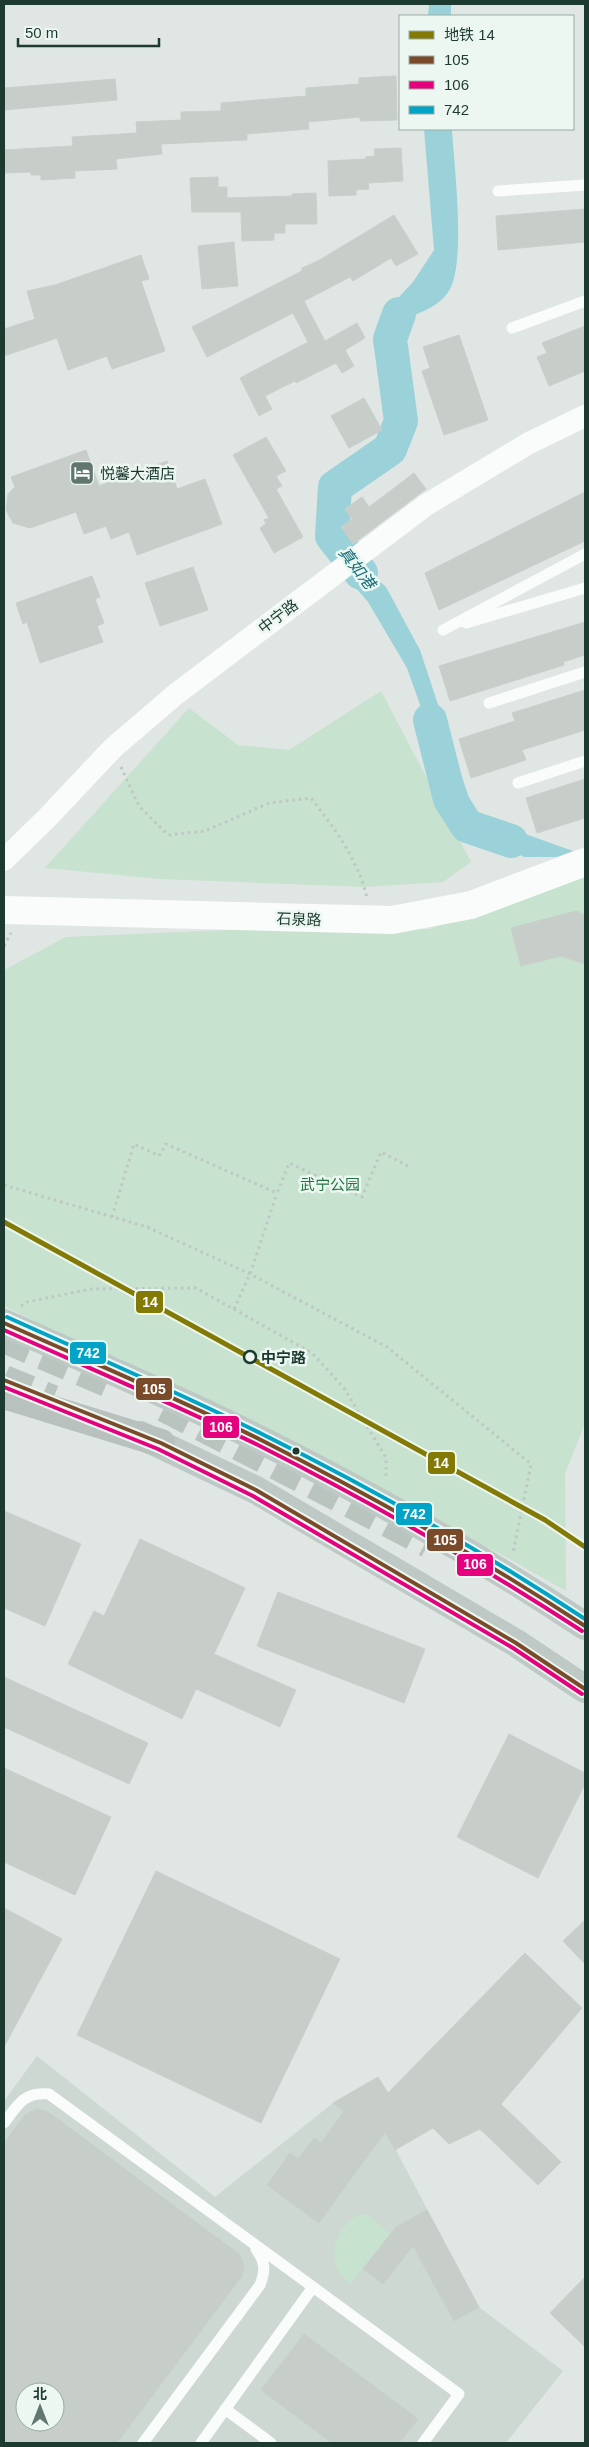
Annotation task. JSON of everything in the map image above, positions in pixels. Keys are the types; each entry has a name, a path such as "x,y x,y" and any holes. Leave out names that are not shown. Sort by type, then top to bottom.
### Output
{"highway":[{"path":"4,1395 161,1444"}],"main road":[{"path":"11,1315 113,1371 297,1458 387,1507 508,1577 585,1626"},
{"path":"4,1380 161,1444 264,1495 516,1643 585,1689"}],"street":[{"name":"中宁路","path":"4,860 47,818 113,748 176,694 434,500 529,443 585,416"},
{"name":"石泉路","path":"4,910 392,920 471,905 585,862"}],"lane":[{"path":"498,191 585,185"},
{"path":"512,328 585,301"},
{"path":"585,554 443,630 585,588"},
{"path":"489,703 585,672"},
{"path":"518,783 585,761"},
{"path":"4,2123 21,2100 37,2093 49,2094 459,2394 423,2443"},
{"path":"143,2443 260,2285 265,2270 263,2259 251,2242"},
{"path":"201,2443 313,2287"},
{"path":"225,2409 271,2443"}],"path":[{"path":"113,748 125,780 139,806 168,835 205,831 269,803 311,798 342,839 365,887 372,920"},
{"path":"112,1217 134,1144 159,1156 166,1144 277,1193"},
{"path":"234,1309 250,1274 277,1193 290,1163 362,1197 381,1152 410,1167"},
{"path":"4,1185 147,1227 250,1274 387,1347 531,1464 508,1577"},
{"path":"11,1315 27,1302 91,1289 196,1288 312,1353 344,1388 386,1458 387,1507"}],"shaded area":[{"path":"37,2056 215,2197 333,2103 362,2086 479,2307 563,2371 506,2443 4,2443 4,2101"}],"green space":[{"path":"381,691 471,862 443,882 365,887 160,879 45,868 189,708 238,745 289,750"},
{"name":"武宁公园","path":"585,877 585,1423 565,1474 566,1591 504,1556 4,1306 4,970 66,937 228,930 429,929"},
{"path":"359,2214 368,2215 390,2234 350,2284 336,2266 334,2257 335,2247 343,2229"}],"water":[{"path":"429,4 451,4 451,15 428,15"},
{"path":"424,130 452,130 458,211 455,275 446,296 440,301 426,310 396,322 393,358 401,421 398,454 335,487 332,536 386,587 420,650 475,816 573,851 557,857 524,857 467,826 446,784 441,764 407,668 368,602 320,546 324,485 345,464 383,439 388,421 380,365 385,312 413,282 434,250"}],"building":[{"path":"396,76 397,120 360,121 360,117 308,122 309,129 247,134 247,140 161,144 162,154 116,159 117,169 75,171 75,178 41,180 41,175 31,175 31,172 4,173 4,150 73,146 72,137 137,133 136,122 181,120 181,112 221,111 221,103 306,96 306,88 359,84 359,78"},
{"path":"115,79 117,100 4,110 4,88"},
{"path":"401,148 403,181 368,183 369,189 356,190 356,195 329,196 328,161 366,159 366,157 375,156 374,149"},
{"path":"218,177 218,187 227,187 227,198 292,196 292,194 316,193 317,224 285,224 285,233 274,233 274,240 242,241 241,212 192,212 190,178"},
{"path":"585,209 585,242 498,250 496,216"},
{"path":"394,215 418,254 396,266 391,258 353,281 350,277 304,301 325,341 357,323 365,338 345,350 354,366 342,373 336,363 265,396 272,409 259,416 240,378 308,342 293,313 207,357 192,327 302,271 302,268 318,261"},
{"path":"234,242 238,286 202,289 198,246"},
{"path":"141,255 149,279 141,281 165,351 112,369 107,356 68,370 57,338 4,356 4,329 35,319 27,291 55,285"},
{"path":"585,326 585,371 549,386 537,357 547,353 542,343"},
{"path":"459,335 488,420 444,435 422,371 430,368 423,347"},
{"path":"364,398 382,430 349,448 331,416"},
{"path":"266,437 286,471 276,476 282,486 276,489 303,537 274,553 260,528 266,524 264,520 269,518 233,455"},
{"path":"86,450 99,486 167,461 177,489 205,479 222,524 137,555 129,532 111,539 106,526 84,534 76,512 30,528 13,523 6,510 8,494 15,487 11,477"},
{"path":"414,473 426,489 353,544 341,527 352,519 345,509 362,497 369,507"},
{"path":"585,492 585,541 439,610 425,573"},
{"path":"193,567 208,610 160,626 145,583"},
{"path":"92,576 100,597 95,599 104,623 97,626 103,642 40,663 27,622 23,624 16,603"},
{"path":"585,622 585,655 563,662 564,665 450,701 439,666"},
{"path":"585,690 585,730 522,750 526,760 471,778 459,739 515,721 512,713"},
{"path":"585,779 585,818 537,833 526,798"},
{"path":"576,911 585,915 585,964 561,956 521,966 511,928"},
{"path":"4,1511 81,1544 45,1626 4,1608"},
{"path":"140,1539 245,1588 214,1654 296,1690 280,1727 196,1689 182,1719 68,1664 94,1611 104,1616"},
{"path":"278,1592 425,1649 404,1703 257,1646"},
{"path":"4,1677 148,1743 129,1784 4,1727"},
{"path":"509,1734 585,1773 585,1784 538,1878 457,1837"},
{"path":"4,1768 111,1817 75,1895 4,1862"},
{"path":"156,1871 340,1959 261,2123 77,2035"},
{"path":"4,1908 62,1939 4,2047"},
{"path":"585,1920 585,1964 563,1941"},
{"path":"525,1953 582,2008 501,2104 561,2162 538,2185 480,2129 449,2144 433,2128 395,2150 385,2132 319,2223 267,2185 290,2153 298,2159 314,2138 321,2143 344,2111 333,2103 378,2077 388,2093"},
{"path":"36,2109 47,2111 239,2254 244,2265 242,2276 117,2443 4,2443 4,2143 24,2116"},
{"path":"427,2210 479,2307 454,2321 413,2246 383,2284 363,2269 396,2227"},
{"path":"585,2277 585,2347 550,2313"},
{"path":"304,2334 418,2419 399,2443 332,2443 261,2390"}],"waterway":[{"name":"真如港","path":"361,573 332,536 335,487 390,449 401,421 390,339 399,314"},
{"name":"真如港","path":"430,720 450,799 467,826 511,841"}],"tunnel":[{"path":"4,1339 109,1384"},
{"path":"4,1379 53,1399"},
{"path":"164,1408 428,1544"}],"metro line":[{"name":"14","path":"4,1222 545,1520 585,1547"}],"transit line":[{"name":"742","path":"7,1317 200,1404 305,1456 387,1499 467,1545 585,1619"},
{"name":"105","path":"4,1323 199,1410 304,1462 467,1552 585,1626"},
{"name":"106","path":"4,1330 195,1415 299,1466 382,1511 503,1581 582,1631"},
{"name":"105","path":"4,1380 161,1443 256,1490 516,1643 585,1689"},
{"name":"106","path":"4,1387 158,1449 253,1496 513,1648 582,1694"}],"place":[{"name":"悦馨大酒店","path":"82,473"},
{"name":"中宁路","path":"250,1357"}]}
